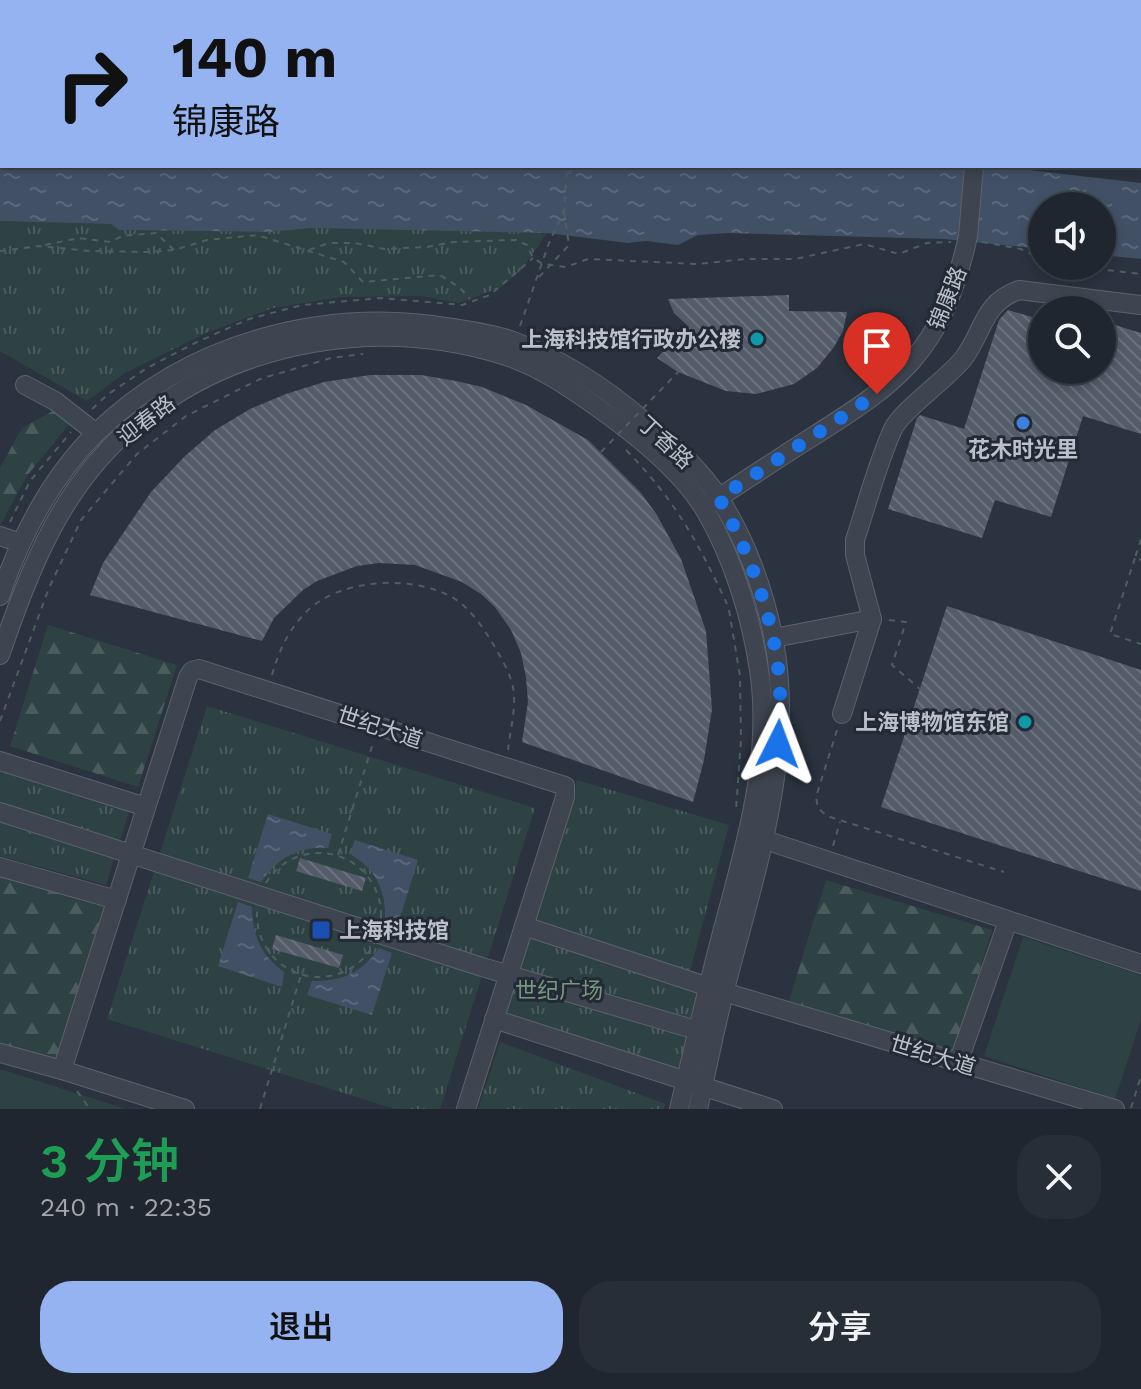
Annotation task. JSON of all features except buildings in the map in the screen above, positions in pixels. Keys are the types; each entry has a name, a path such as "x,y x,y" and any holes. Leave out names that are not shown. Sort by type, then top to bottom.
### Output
{"street":[{"name":"锦康路","path":"711,503 891,384 915,360 934,333 951,300 968,236 974,168"},
{"path":"842,714 872,619 855,555 855,540 894,426 964,358 991,307 1004,295 1019,290 1141,305"},
{"name":"迎春路","path":"0,596 20,543 53,486 96,433 128,406 165,382 203,360 290,329 335,322 423,322"},
{"name":"丁香路","path":"423,322 512,341 584,376 629,407 695,468 711,503 729,558 752,632 759,670 763,722 755,837"},
{"name":"迎春路","path":"0,655 30,571 56,518 84,476 142,418 210,377 250,360 326,340 409,336"},
{"name":"丁香路","path":"409,336 508,357 545,373 582,396 657,454 711,503 748,556 763,594 774,638 781,720 694,1084 679,1109"},
{"path":"25,385 55,401 96,433"},
{"path":"0,536 20,543"},
{"path":"774,638 872,619"},
{"name":"世纪大道","path":"62,1070 192,671 199,669 565,786 565,797 466,1109"},
{"path":"0,761 146,807"},
{"path":"0,812 686,1027"},
{"path":"755,837 1141,964"},
{"path":"0,867 117,900"},
{"path":"958,1063 1008,921"},
{"name":"世纪大道","path":"524,926 716,990 1115,1109"},
{"path":"494,1019 773,1109"},
{"path":"0,1053 185,1109"},
{"name":"丁香路","path":"694,1084 698,1109"}],"path":[{"path":"538,278 569,245 564,211 567,168"},
{"path":"568,175 572,168"},
{"path":"520,327 549,243 564,211"},
{"path":"0,251 79,238 111,242 122,236 156,233 174,250"},
{"path":"40,246 89,251 174,250 207,240 257,235 344,262 363,282 440,275 460,288 472,301"},
{"path":"309,250 329,243 355,243 384,249 516,240 527,245 533,258 543,264 566,267 588,259 697,264 746,259 795,259 864,244 899,254 927,243 951,242"},
{"path":"975,241 1028,252"},
{"path":"1116,271 1141,274"},
{"path":"0,721 49,588 81,520 137,454 186,416 260,379 331,358 375,353"},
{"path":"601,452 678,372"},
{"path":"625,448 663,489 700,546 729,608 740,676 741,739 735,817"},
{"path":"1141,539 1110,634 1141,644"},
{"path":"1135,558 1141,560"},
{"path":"267,691 279,650 309,609 333,595 375,582 424,585 457,601 485,629 508,671 514,693 505,767"},
{"path":"872,619 906,622 892,665 920,689"},
{"path":"842,714 816,797 818,808 840,821 1004,872"},
{"path":"338,856 379,727"},
{"path":"829,861 840,821"},
{"path":"260,1109 302,973"},
{"path":"1130,1109 1141,1076"}],"green space":[{"path":"0,221 111,224 120,230 269,232 312,228 547,233 522,269 501,287 459,303 421,296 341,297 273,308 206,333 123,374 87,401 0,351"},
{"path":"53,411 71,422 26,477 0,526 0,468 22,428"},
{"path":"48,625 177,665 138,787 10,746"},
{"name":"世纪广场","path":"207,706 535,808 440,1109 395,1109 107,1019"},
{"path":"0,768 130,808 106,885 0,856"},
{"path":"577,780 729,825 690,971 534,921"},
{"path":"0,871 105,903 56,1060 0,1043"},
{"path":"826,880 992,930 955,1051 789,1001"},
{"name":"世纪广场","path":"526,937 700,992 683,1072 501,1016"},
{"path":"1023,937 1141,975 1141,1020 1115,1099 984,1056"},
{"path":"500,1042 665,1104 663,1109 478,1109"},
{"path":"0,1069 126,1109 0,1109"}],"water":[{"path":"0,168 1012,168 1141,183 1141,259 1116,256 1116,192 1028,192 1028,248 944,239 727,233 698,235 678,245 646,241 628,243 547,233 312,228 269,232 119,230 111,224 0,221"},
{"path":"268,814 332,834 328,848 307,849 290,855 274,866 261,882 248,878"},
{"path":"355,840 418,860 398,924 385,923 384,902 378,883 367,867 350,854"},
{"path":"238,902 252,907 259,944 269,959 284,972 282,987 218,966"},
{"path":"379,948 392,953 372,1015 307,995 312,981 332,980 350,974 366,963"}],"place":[{"name":"上海科技馆行政办公楼","path":"757,339"},
{"name":"花木时光里","path":"1023,423"},
{"name":"上海博物馆东馆","path":"1025,722"},
{"name":"上海科技馆","path":"321,930"}],"route":[{"path":"778,744 780,691 774,638 763,594 719,498 877,394"}]}
